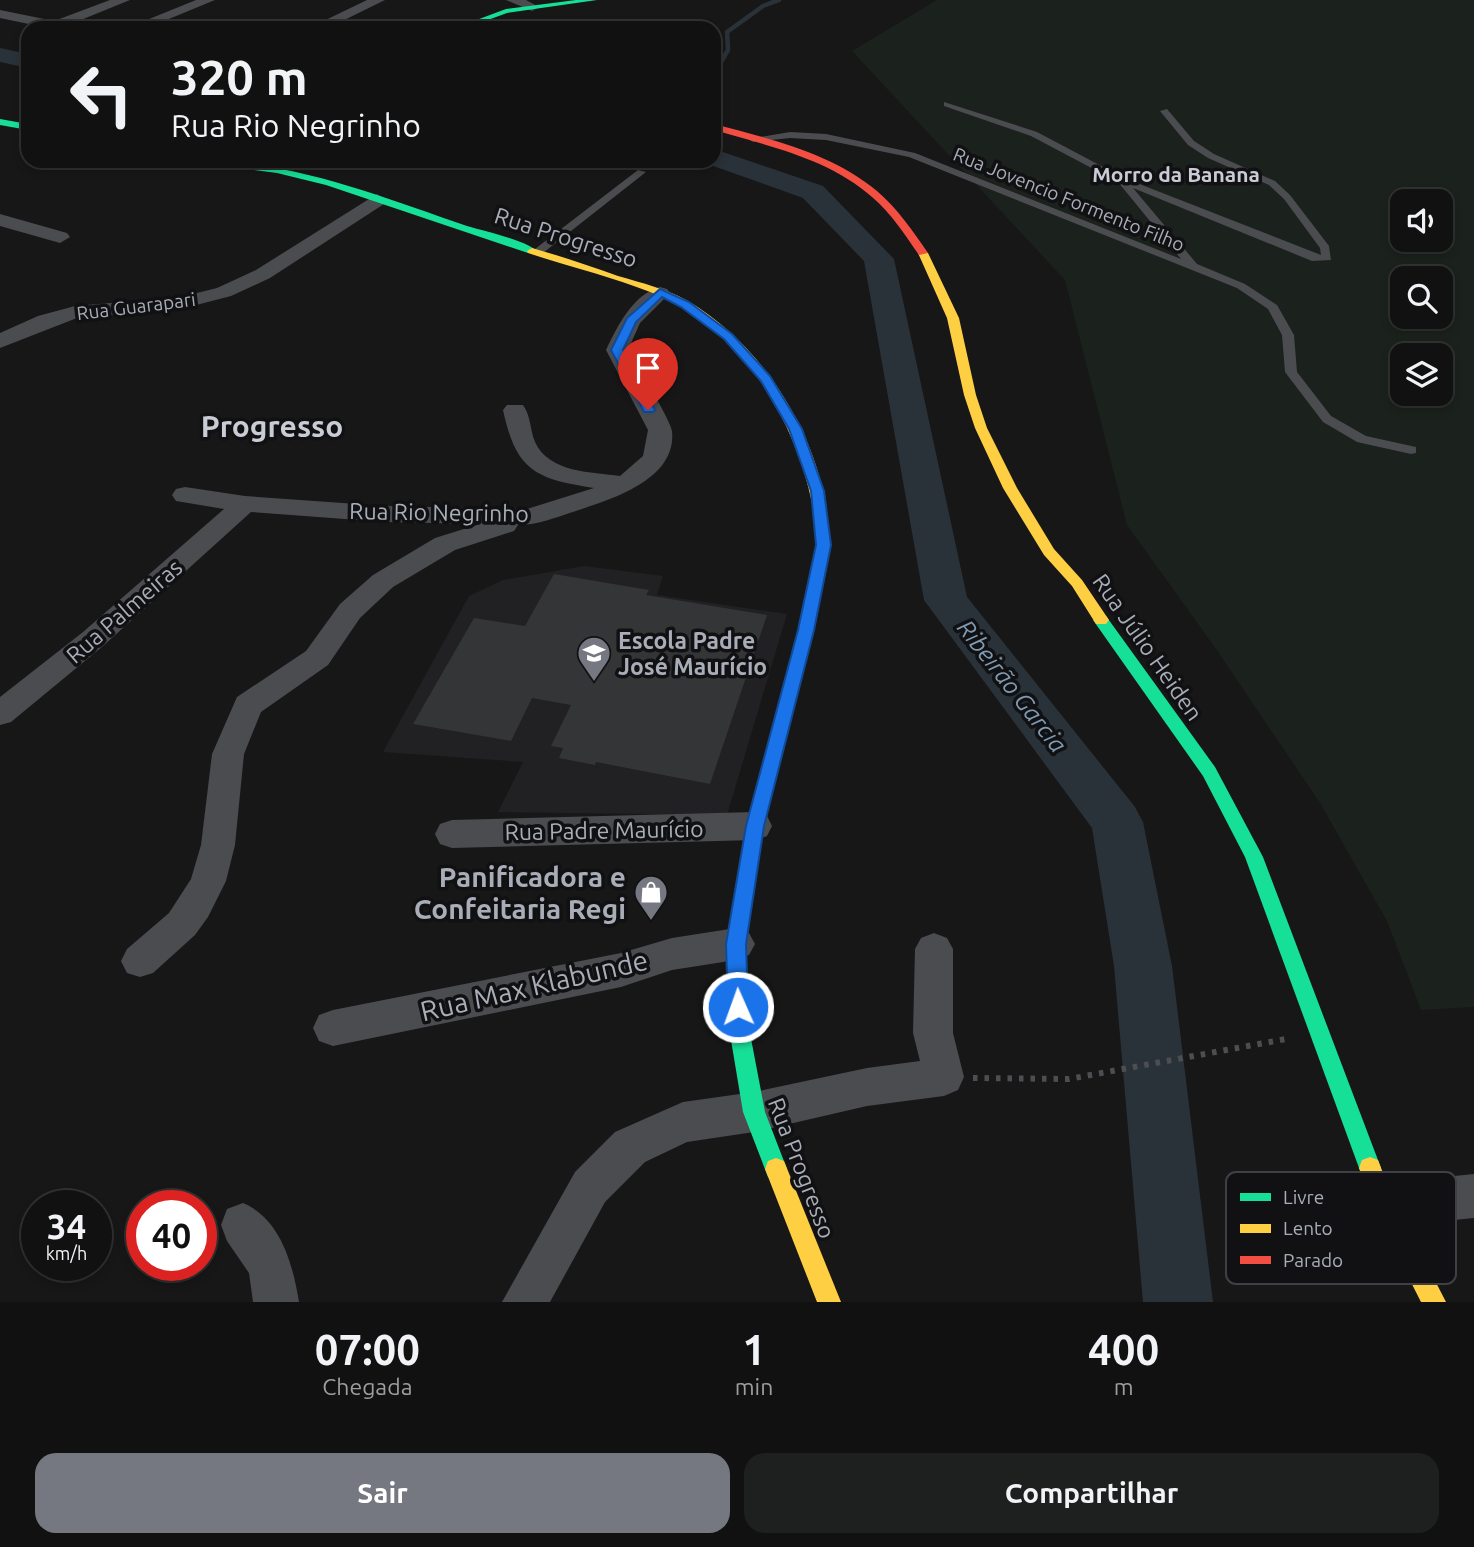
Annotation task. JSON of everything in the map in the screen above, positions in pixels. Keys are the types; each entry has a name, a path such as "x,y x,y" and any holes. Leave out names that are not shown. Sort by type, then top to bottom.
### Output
{"street":[{"path":"74,21 123,0"},
{"path":"152,21 208,0"},
{"path":"331,21 377,0"},
{"path":"513,0 532,7"},
{"path":"476,21 491,15 532,7 593,0"},
{"path":"0,14 36,21"},
{"path":"0,121 21,126"},
{"name":"Rua Júlio Heiden","path":"721,129 810,156 840,169 859,181 900,221 926,257 953,318 970,395 981,428 1010,488 1049,552 1077,583 1129,662 1209,772 1254,857 1373,1172"},
{"name":"Rua Progresso","path":"274,168 329,183 539,251 685,304 728,337 766,379 796,429 818,491 824,545 806,630 755,826 736,944 739,1028 754,1112 829,1302"},
{"name":"Rua Guarapari","path":"0,341 75,312 181,303 224,292 263,274 377,200"},
{"path":"0,220 60,237"},
{"name":"Rua Rio Negrinho","path":"185,495 245,504 385,514 529,517 627,483 655,458 660,430 617,350 631,320 660,293"},
{"path":"514,410 525,449 547,468 575,479 627,483"},
{"name":"Rua Palmeiras","path":"0,714 93,639 245,504"},
{"path":"140,961 182,924 208,881 218,845 228,754 248,705 317,658 350,611 383,581 445,544 529,517"},
{"name":"Rua Padre Maurício","path":"452,834 755,826"},
{"name":"Rua Max Klabunde","path":"333,1028 621,970 671,954 736,944"},
{"path":"525,1302 590,1187 630,1147 683,1122 754,1112 866,1087 944,1077 933,1032 934,949"},
{"path":"1456,1198 1474,1196"},
{"path":"243,1225 271,1266 276,1302"},
{"name":"Rua Júlio Heiden","path":"1425,1284 1434,1302"}],"lane":[{"path":"947,104 1034,134 1121,180"},
{"name":"Rua Jovencio Formento Filho","path":"1121,180 1316,259 1327,258 1325,248 1287,197 1252,172 1211,156 1191,143 1164,111"},
{"name":"Rua Jovencio Formento Filho","path":"753,139 790,135 826,137 912,155 1151,253 1193,266"},
{"path":"539,251 641,172"},
{"name":"Rua Jovencio Formento Filho","path":"1121,180 1193,266"},
{"path":"1193,266 1241,286 1273,307 1288,335 1291,372 1327,419 1362,439 1411,450"}],"path":[{"path":"944,1077 1069,1079 1318,1033"}],"shaded area":[{"path":"937,0 1474,0 1474,1007 1421,1010 1387,921 1320,803 1214,646 1127,525 1065,280 852,51"},
{"name":"Escola Padre José Maurício","path":"584,566 663,576 657,595 787,614 727,815 498,812 523,762 383,752 469,596 503,580"}],"building":[{"name":"Escola Padre José Maurício","path":"554,574 649,590 646,595 767,615 710,784 596,762 595,765 559,758 563,748 551,746 571,705 532,698 511,741 413,724 474,618 525,626"}],"waterway":[{"path":"721,62 728,50 727,32 763,6 779,0"},
{"name":"Ribeirão Garcia","path":"0,55 21,60"},
{"name":"Ribeirão Garcia","path":"721,159 813,192 879,259 946,600 1117,822 1143,966 1178,1302"}],"traffic: fast":[{"path":"478,21 506,11 593,0"},
{"path":"0,122 21,126"},
{"path":"261,168 329,183 532,251"},
{"path":"776,1169 754,1112 739,1028 736,944 755,826 806,630 824,545 819,503"},
{"path":"1101,620 1209,772 1254,857 1370,1168"}],"traffic: slow":[{"path":"532,251 663,294 685,304 731,340 753,364 789,418 813,475 819,503"},
{"path":"923,253 953,318 970,395 981,428 1010,488 1049,552 1077,583 1101,620"},
{"path":"1370,1168 1372,1172"},
{"path":"776,1169 829,1302"},
{"path":"1425,1284 1434,1302"}],"traffic: jam":[{"path":"721,129 793,150 849,175 882,201 923,253"}],"place":[{"name":"Escola Padre José Maurício","path":"594,683"},
{"name":"Panificadora e Confeitaria Regi","path":"651,922"}],"district":[{"name":"Morro da Banana","path":"1176,174"},
{"name":"Progresso","path":"272,426"}],"route":[{"path":"648,410 617,350 631,320 660,293 685,304 728,337 766,379 796,429 818,491 824,545 806,630 755,826 736,944 738,1007"}]}
